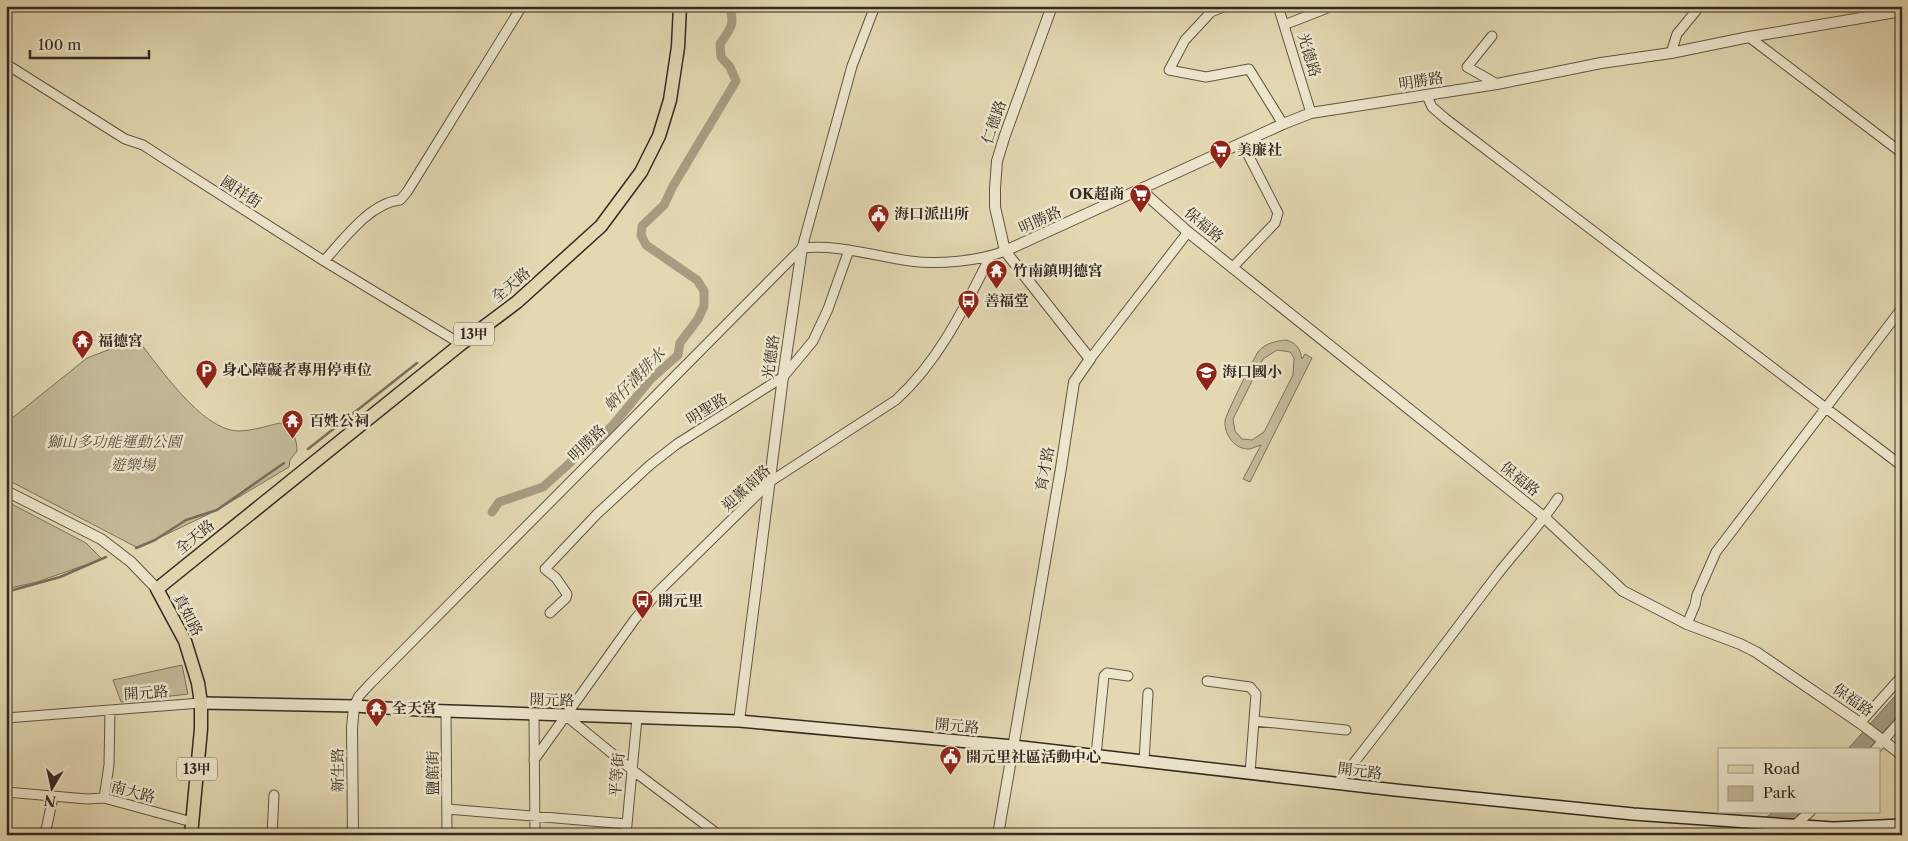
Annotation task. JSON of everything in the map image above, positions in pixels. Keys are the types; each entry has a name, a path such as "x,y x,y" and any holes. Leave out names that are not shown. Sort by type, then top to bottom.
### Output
{"main road":[{"name":"全天路","path":"157,589 461,344 517,302 601,226 641,172 659,136 670,100 678,47 680,6"},
{"name":"真如路","path":"157,589 185,641 202,703 191,828"},
{"name":"開元路","path":"202,703 354,706 739,721 1013,746 1623,813 1833,828 1902,825"}],"street":[{"path":"324,261 363,219 391,201 400,200 407,192 522,6"},
{"name":"光德路","path":"739,721 783,377 802,248 852,66 875,6"},
{"name":"仁德路","path":"1005,251 995,208 997,161 1052,6"},
{"path":"1226,6 1211,12 1185,40 1169,70 1206,78 1250,69 1283,124"},
{"name":"光德路","path":"1278,6 1311,114"},
{"path":"1671,53 1676,34 1700,6"},
{"path":"1284,26 1330,7"},
{"name":"明勝路","path":"354,706 359,696 371,683 802,248 814,247 848,250 912,262 956,261 990,257 1283,124 1311,114 1497,84 1601,63 1671,53 1749,37 1902,11"},
{"path":"1492,36 1467,67 1497,84"},
{"path":"1749,37 1902,153"},
{"name":"國祥街","path":"6,64 125,139 143,145 324,261 461,344"},
{"path":"1426,96 1432,107 1446,119 1824,409 1902,466"},
{"path":"1232,268 1275,223 1278,213 1242,143"},
{"name":"保福路","path":"1140,190 1232,268 1545,518 1623,591 1687,624 1756,652 1860,723 1902,755"},
{"name":"育才路","path":"998,835 1074,382 1188,232"},
{"name":"明聖路","path":"550,613 566,598 567,594 556,578 545,569 597,514 650,465 678,444 783,377 813,341 828,309 848,250"},
{"path":"1005,251 1090,359"},
{"name":"迎薰南路","path":"534,760 635,618 656,594 770,481 896,400 909,388 958,321 990,257"},
{"path":"1687,624 1697,595 1716,552 1902,308"},
{"name":"真如路","path":"6,491 101,539 131,562 157,589"},
{"path":"1338,783 1500,571 1545,518 1558,498"},
{"path":"1096,756 1104,676 1107,673 1128,676"},
{"path":"1860,723 1902,676"},
{"path":"1207,682 1250,686 1256,694 1250,773"},
{"path":"1144,761 1148,694"},
{"name":"開元路","path":"6,718 202,703"},
{"name":"新生路","path":"353,835 352,728 354,706"},
{"path":"104,798 109,765 110,710"},
{"name":"鹽館街","path":"446,711 447,835"},
{"path":"534,714 535,835"},
{"path":"565,715 719,835"},
{"name":"平等街","path":"626,835 637,718"},
{"path":"1877,748 1902,719"},
{"path":"1254,721 1346,730"},
{"name":"南大路","path":"6,792 87,800 97,797 104,798 191,828"},
{"path":"272,835 274,795"},
{"path":"45,835 53,797"},
{"path":"447,809 627,824"},
{"path":"1783,835 1808,814"}],"green space":[{"name":"獅山多功能運動公園","path":"137,339 182,395 210,420 224,428 238,431 280,423 293,434 297,451 290,460 289,467 217,510 138,548 6,479 6,423 87,358"},
{"path":"1286,340 1299,349 1302,359 1305,354 1312,358 1250,482 1243,479 1261,445 1245,449 1235,444 1226,431 1226,417 1258,352 1267,345","holes":["1277,350 1290,352 1294,358 1293,375 1264,432 1252,440 1242,439 1235,431 1233,419 1263,359"]},
{"path":"6,501 86,543 102,559 37,582 6,589"},
{"path":"182,665 188,694 121,702 113,680"}],"shaded area":[{"path":"1902,688 1902,711 1870,748 1849,748"},
{"path":"1770,814 1801,814 1774,835 1744,835"}],"waterway":[{"name":"蚋仔溝排水","path":"492,512 499,502 543,487 570,463 578,452 591,446 613,425 651,379 678,355 680,343 698,319 704,306 704,291 697,280 646,245 641,235 642,226 664,205 673,186 736,81 730,67 721,57 720,44 731,27 732,22 729,6"},
{"path":"308,449 417,363"},
{"path":"136,548 155,540 186,520 217,510 284,463"},
{"path":"6,592 60,577 106,557"}],"place":[{"name":"美廉社","path":"1221,169"},
{"name":"OK超商","path":"1140,213"},
{"name":"海口派出所","path":"878,233"},
{"name":"竹南鎮明德宮","path":"997,290"},
{"name":"善福堂","path":"968,320"},
{"name":"福德宮","path":"82,360"},
{"name":"身心障礙者專用停車位","path":"206,389"},
{"name":"海口國小","path":"1206,391"},
{"name":"百姓公祠","path":"293,440"},
{"name":"開元里","path":"642,620"},
{"name":"全天宮","path":"376,727"},
{"name":"開元里社區活動中心","path":"950,776"}],"park label":[{"name":"遊樂場","path":"133,465"}]}
